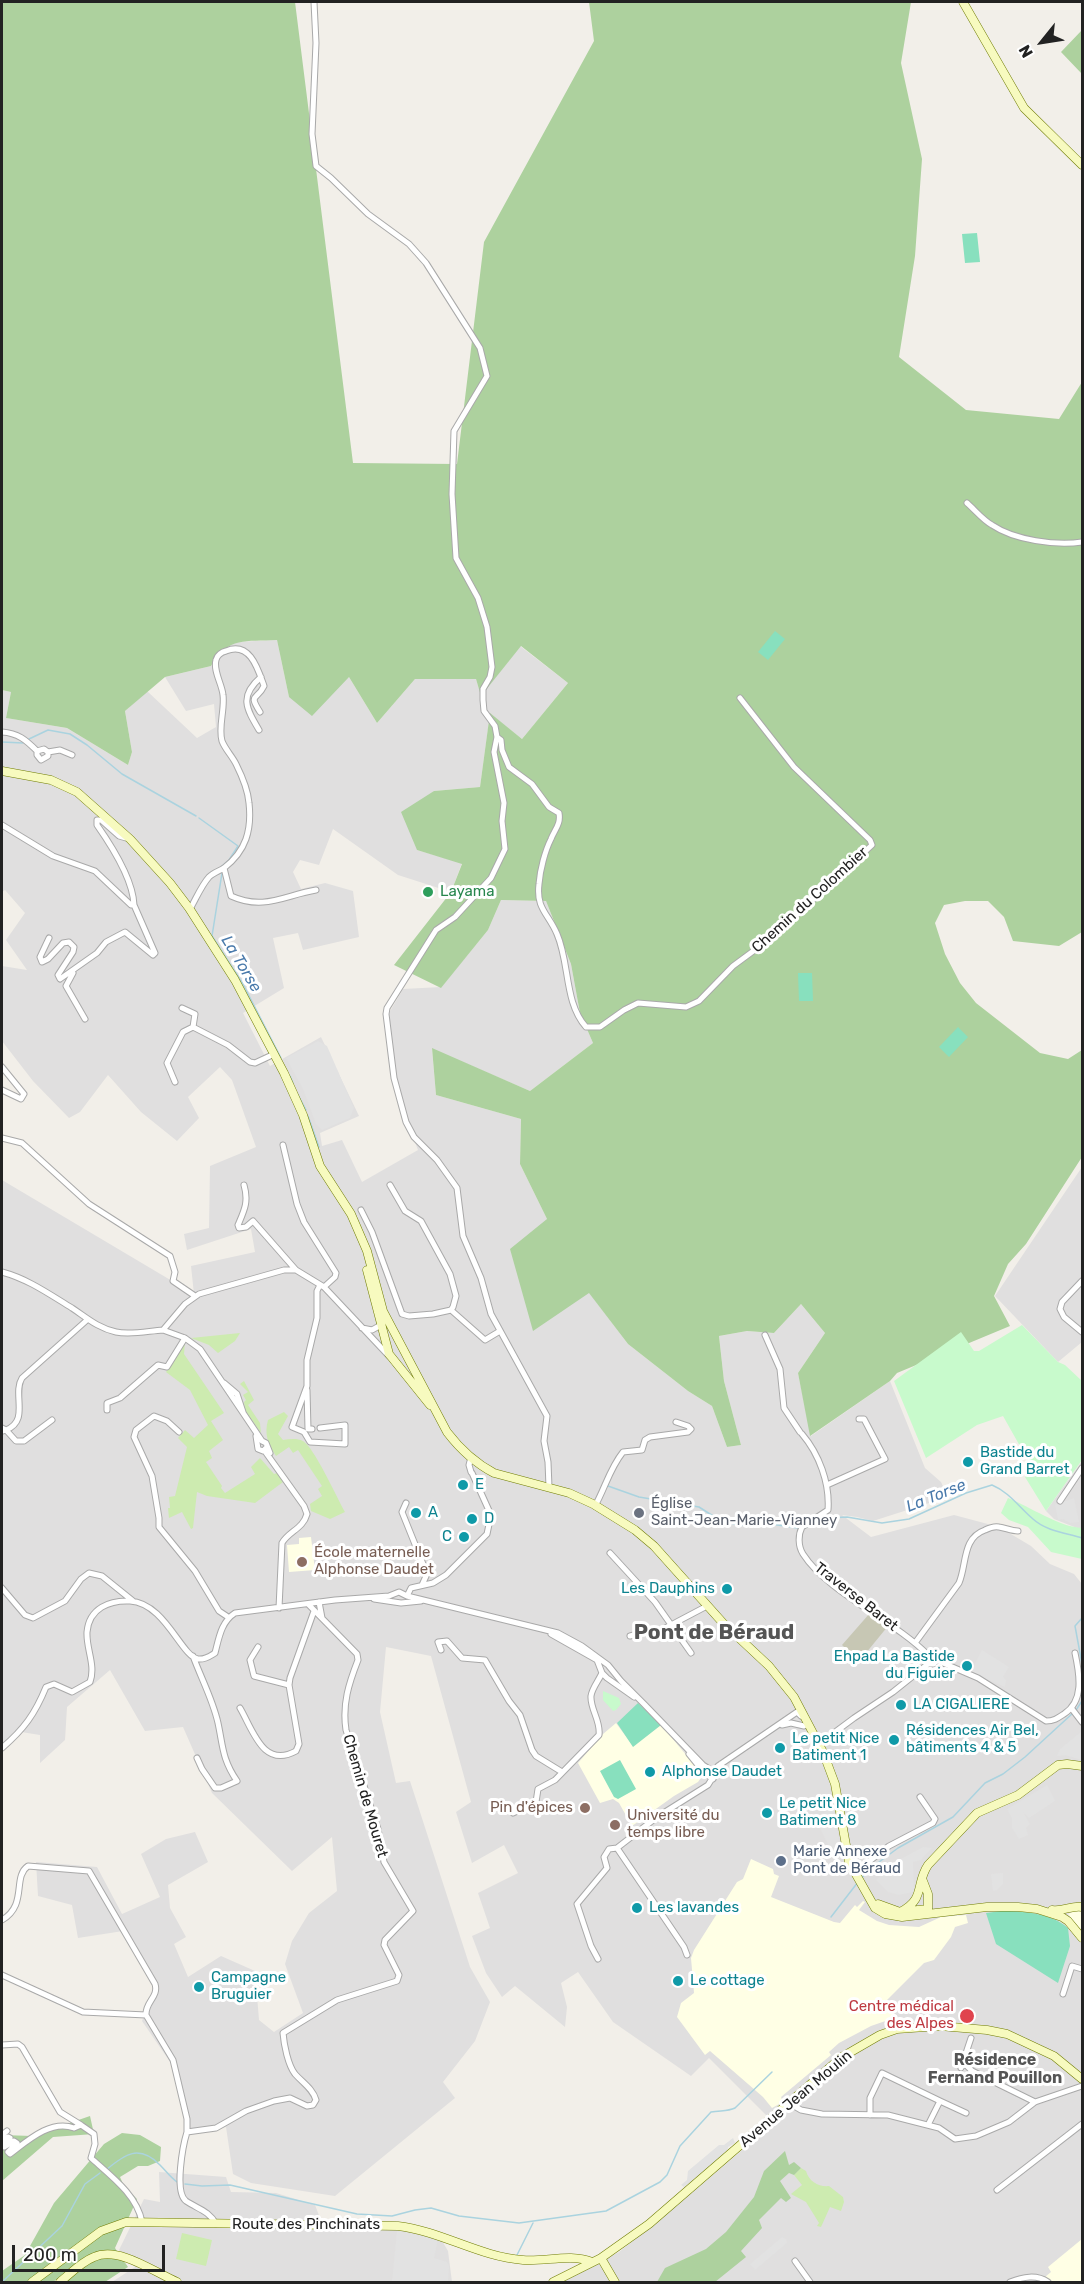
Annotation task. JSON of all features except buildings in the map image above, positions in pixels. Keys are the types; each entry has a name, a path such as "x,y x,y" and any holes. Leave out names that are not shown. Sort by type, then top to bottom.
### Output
{"main road":[{"path":"963,2 1024,108 1083,165"},
{"path":"2,771 51,780 77,792 130,839 163,874 188,906 221,956 298,1102 320,1166 360,1233 383,1311 452,1439 471,1457 494,1473 569,1493 596,1506 644,1538 707,1606 770,1666 819,1744 831,1769 849,1862 872,1904 885,1914 902,1917 927,1911 1001,1902 1063,1910 1074,1906 1083,1907"},
{"path":"261,1031 270,1056 298,1102"},
{"path":"369,1265 384,1338 392,1359 437,1414"},
{"path":"384,1338 398,1336"},
{"path":"411,1382 417,1382 420,1377"},
{"path":"807,1726 837,1794"},
{"path":"900,1912 916,1900 924,1871 935,1856 977,1813 1018,1795 1058,1765 1083,1766"},
{"path":"922,1879 923,1904 927,1911"},
{"path":"862,1888 878,1904 889,1910 900,1912 1008,1906 1037,1910 1058,1916 1068,1922 1083,1938"},
{"path":"1063,1910 1068,1922"},
{"name":"Avenue Jean Moulin","path":"553,2283 602,2258 649,2224 842,2057 867,2041 897,2029 925,2026 975,2029 1007,2034 1054,2056 1083,2079"},
{"name":"Route des Pinchinats","path":"32,2283 101,2231 118,2224 142,2222 398,2226 429,2232 510,2259 580,2257 592,2262"},
{"path":"60,2283 87,2260 106,2254 125,2258 177,2283"},
{"path":"602,2258 615,2283"}],"street":[{"path":"314,2 316,43 312,134 316,166 368,214 409,244 426,263 480,348 487,376 454,431 452,494 455,512 456,558 478,598 487,627 492,668 483,689 483,700 486,715 495,726 497,737 494,752 504,803 502,822 505,849 491,878 455,917 436,930 387,1008 386,1014 394,1078 406,1122 414,1137 436,1160 457,1188 463,1236 481,1278 491,1314 547,1416 544,1442 549,1487"},
{"path":"967,503 1000,530 1042,542 1070,544 1083,542"},
{"path":"188,906 208,878 224,868 240,852 248,838 249,802 236,764 222,742 221,730 225,706 216,660 225,651 234,649 244,651 253,658 264,686 253,697 260,712"},
{"path":"259,730 246,706 246,695 251,685 261,677"},
{"name":"Chemin du Colombier","path":"497,737 501,740 509,767 532,784 549,807 559,813 559,825 550,840 540,876 538,895 541,908 551,921 567,964 576,1013 586,1027 600,1027 624,1010 641,1003 686,1007 699,1001 733,966 775,935 872,845 870,840 794,767 740,698"},
{"path":"2,732 16,733 38,751 37,755 41,760 46,759 48,752"},
{"path":"38,751 60,750 72,755"},
{"path":"49,938 41,953 40,960 45,962 61,944 69,942 74,947 58,976 63,978 97,953 106,942 124,932 149,953 153,955 155,953 134,905 132,893 114,849 97,825 98,820 101,820 119,836 130,839"},
{"path":"2,825 53,856 95,871 131,905 134,905"},
{"path":"224,868 231,896 240,900 270,903 316,890"},
{"path":"188,906 200,892"},
{"path":"75,969 66,986 86,1019"},
{"path":"182,1008 195,1014 193,1027"},
{"path":"193,1027 228,1045 255,1064 270,1056"},
{"path":"176,1082 168,1063 183,1032 193,1027"},
{"path":"2,1067 24,1094 21,1099 2,1090"},
{"path":"2,1138 22,1143 89,1204 170,1256 175,1272 173,1281 195,1296"},
{"path":"283,1145 297,1204 304,1222 336,1272 335,1277 317,1292 317,1318 307,1360 308,1429 312,1429"},
{"path":"244,1185 247,1195 239,1228 246,1227 253,1221 296,1270 322,1286 392,1359"},
{"path":"390,1185 405,1211 421,1221 450,1274 456,1296 451,1310"},
{"path":"361,1210 372,1232 402,1314 409,1316 451,1310 485,1340 500,1331"},
{"path":"369,1265 383,1261"},
{"path":"165,1327 195,1296 284,1270 296,1270"},
{"path":"2,1272 19,1277 87,1320 119,1333 165,1327 200,1349 219,1378 237,1394 244,1416 260,1442 258,1449 265,1448 307,1514 305,1523 286,1537 282,1543 279,1608"},
{"path":"1083,1281 1062,1302 1060,1309 1065,1317 1083,1332"},
{"path":"52,1420 24,1441 16,1441 3,1430 14,1425 18,1419 19,1382 22,1378 87,1320"},
{"path":"363,1330 372,1330 381,1325"},
{"path":"363,1330 384,1338"},
{"name":"Traverse Baret","path":"765,1335 780,1369 784,1408 810,1444 827,1485 828,1510 801,1529 800,1546 803,1553 824,1576 928,1654 933,1654 936,1660 978,1678 1047,1721 1074,1711"},
{"path":"107,1410 107,1402 120,1398 158,1365 167,1367 185,1338"},
{"path":"307,1386 292,1427 304,1432 310,1442 345,1444 345,1425 320,1428"},
{"path":"179,1432 167,1421 154,1416 136,1430 134,1437 152,1476 159,1527 195,1571 219,1611 228,1617"},
{"path":"827,1485 885,1459 864,1419 859,1419"},
{"path":"596,1506 609,1481 614,1465 623,1452 642,1450 645,1440 650,1437 688,1432 690,1429 676,1422"},
{"path":"407,1596 411,1588 433,1583 446,1575 487,1534 491,1515 471,1473 469,1465 471,1457"},
{"path":"1060,1501 1083,1468"},
{"path":"406,1503 402,1512 427,1574 422,1585"},
{"path":"915,1643 959,1583 968,1543 971,1539 980,1532 994,1527 1018,1531"},
{"path":"610,1553 651,1597 691,1653"},
{"path":"2,1588 25,1615 33,1618 66,1601 81,1579 89,1573 102,1576 133,1601 158,1615 198,1659 207,1658 215,1653 228,1617 240,1611 389,1596 399,1592 426,1601 558,1633 598,1657 609,1679 646,1706"},
{"path":"369,1598 401,1603 426,1601"},
{"path":"2,1748 19,1734 36,1712 46,1687 54,1684 72,1692 90,1682 92,1667 87,1631 92,1618 99,1608 109,1602 133,1601"},
{"path":"319,1602 322,1618"},
{"path":"309,1604 322,1618"},
{"path":"630,1636 645,1632 652,1635 707,1606"},
{"path":"240,1708 267,1753 277,1756 296,1751 299,1744 290,1678 314,1611"},
{"name":"Chemin de Mouret","path":"187,2132 216,2128 246,2111 274,2101 290,2098 306,2106 313,2105 316,2100 314,2094 293,2072 283,2033 337,2000 397,1982 399,1975 384,1945 385,1940 413,1911 384,1862 378,1828 346,1730 345,1697 358,1657 322,1618"},
{"path":"441,1650 438,1642 447,1641 462,1658 485,1660 508,1701 520,1715 536,1756 562,1772"},
{"path":"258,1647 250,1660 254,1676 290,1685"},
{"path":"1076,1653 1082,1694 1074,1711 1083,1722"},
{"path":"928,1654 925,1659 928,1664"},
{"path":"193,1656 218,1723 220,1744 237,1781 221,1788 215,1788 197,1758"},
{"path":"819,1744 936,1660"},
{"path":"603,1668 617,1676 670,1728 711,1774"},
{"path":"513,1814 536,1802 538,1789 555,1780 599,1735 591,1698 603,1668"},
{"path":"595,1686 617,1676"},
{"path":"775,1728 791,1723 800,1715"},
{"path":"598,1959 591,1946 577,1904 607,1868 604,1857 609,1849 617,1848 700,1788 721,1764 775,1728 800,1715"},
{"path":"791,1723 807,1726"},
{"path":"855,1874 889,1846 933,1823 935,1819 920,1797"},
{"path":"617,1848 684,1947 687,1955"},
{"path":"2,1920 8,1917 16,1905 23,1870 28,1866 89,1871 155,1984 156,1993 146,2008 146,2014 173,2060 187,2119 181,2163 182,2196 186,2201 208,2213 216,2224"},
{"path":"1063,1994 1072,1966 1083,1969"},
{"path":"2,1975 83,2013 146,2014"},
{"path":"971,2038 962,2065 1035,2102"},
{"path":"2,2045 18,2044 22,2047 60,2112 94,2134 95,2144 91,2158 126,2190 141,2214 142,2222"},
{"path":"870,2115 870,2098 882,2073 966,2113"},
{"path":"789,2103 801,2110 822,2114 888,2115 939,2128 955,2139 962,2140 1009,2122 1035,2102 1083,2086"},
{"path":"928,2125 940,2101"},
{"path":"997,2190 1083,2124"},
{"path":"2,2140 10,2138 2,2145 4,2147 14,2141 17,2143 8,2152 10,2154 39,2132 58,2127 74,2128 81,2125"},
{"path":"795,2261 810,2283"},
{"path":"1010,2283 1024,2277 1034,2277 1042,2278 1048,2283"}],"shaded area":[{"path":"277,640 289,697 349,677 377,723 415,679 476,679 481,695 520,646 568,683 522,739 490,714 480,787 434,791 417,850 462,863 451,892 398,875 333,829 319,865 300,860 293,872 301,889 325,883 353,891 359,937 303,950 298,933 273,938 284,988 243,1013 270,1066 321,1037 359,1116 320,1133 322,1146 342,1140 362,1182 418,1150 406,1119 396,1078 389,1013 403,989 441,987 488,930 501,900 546,901 571,964 580,1013 593,1043 530,1091 432,1049 436,1095 521,1119 520,1164 547,1219 533,1330 589,1292 628,1344 688,1391 712,1406 727,1447 741,1445 724,1381 719,1336 747,1331 774,1333 801,1304 825,1333 798,1373 811,1436 890,1381 925,1468 941,1482 948,1497 873,1521 842,1515 871,1537 954,1515 999,1527 1031,1546 1050,1564 1074,1574 1082,1584 1082,2282 563,2282 619,2252 774,2123 709,2058 691,2076 613,2022 578,1972 561,1983 567,2007 565,2027 515,1986 502,1997 486,1973 472,1936 490,1928 478,1893 518,1873 504,1845 472,1863 456,1812 471,1802 431,1656 386,1647 380,1712 396,1783 410,1781 470,1967 490,2002 475,2041 443,2082 455,2098 335,2196 251,2183 233,2174 226,2127 186,2133 179,2075 142,2021 154,1989 123,1931 78,1938 72,1905 38,1896 36,1862 97,1867 122,1914 160,1897 141,1854 166,1839 195,1832 208,1862 168,1885 170,1908 186,1937 174,1944 188,1977 221,1956 255,1971 259,2020 274,2032 303,2013 285,1964 292,1941 309,1913 337,1891 332,1837 292,1871 212,1793 183,1727 145,1731 110,1670 67,1707 65,1740 40,1763 40,1735 15,1731 2,1745 2,1180 194,1294 191,1266 255,1252 251,1229 187,1250 184,1234 209,1228 210,1166 256,1147 232,1080 220,1067 188,1097 199,1118 177,1141 141,1112 108,1075 80,1112 69,1118 33,1081 2,1041 2,966 27,970 6,940 25,913 5,890 2,892 2,690 11,692 6,718 67,728 128,765 132,752 125,711 147,691 197,738 216,727 214,704 186,711 165,677 211,666 219,652 235,642"},
{"path":"318,1041 327,1046 354,1108 350,1118 322,1130 316,1124 303,1089 286,1058"},
{"path":"1082,1167 1082,1342 1058,1362 995,1296"},
{"path":"1082,1461 1082,1528 1077,1528 1054,1519 1046,1511"},
{"path":"1074,1498 1079,1522 1070,1523 1063,1519 1058,1520 1055,1505"},
{"name":"École maternelle Alphonse Daudet","path":"311,1537 315,1570 289,1572 287,1545 299,1544 299,1538"},
{"path":"870,1613 888,1626 866,1653 857,1659 842,1645"},
{"path":"982,1650 1009,1667 1003,1677 1006,1680 1005,1687 971,1672"},
{"path":"616,1723 633,1746 661,1725 703,1775 698,1782 632,1826 619,1803 613,1799 600,1803 578,1763 603,1734"},
{"path":"1082,1731 1082,1760 1065,1755 1057,1756 1060,1749"},
{"path":"1047,1785 1055,1801 1029,1818 1023,1812 1030,1824 1026,1828 1028,1835 1019,1839 1012,1828 1012,1818 1007,1809"},
{"path":"834,1808 841,1851 832,1852 814,1817"},
{"path":"923,1847 932,1848 921,1860 913,1862 914,1892 899,1895 888,1892 876,1880 893,1863"},
{"path":"751,1859 773,1869 774,1874 779,1876 771,1897 834,1922 840,1923 855,1905 857,1907 863,1901 865,1902 859,1910 889,1925 919,1927 941,1917 966,1915 968,1923 955,1927 951,1937 934,1960 924,1963 885,2002 897,2017 871,2026 839,2043 829,2052 831,2055 781,2097 783,2102 772,2108 763,2097 710,2051 705,2055 677,2017 681,2003 694,1993 691,1958 694,1950 737,1882 743,1879"},
{"path":"1003,1873 1003,1884 993,1891 991,1874"},
{"path":"1079,1909 1082,1911 1082,1932 1068,1914"},
{"path":"733,2138 735,2143 728,2147 727,2152 693,2181 684,2187 681,2185 687,2180 688,2171 719,2145 724,2145"},
{"path":"159,2172 226,2177 231,2192 276,2193 315,2205 325,2231 396,2229 441,2239 448,2251 452,2282 112,2282 135,2267 119,2250 144,2199 160,2202"},
{"path":"397,2230 438,2239 434,2258 447,2262 449,2265 448,2282 392,2282"},
{"path":"782,2237 787,2243 755,2270 750,2264"},
{"path":"1082,2239 1082,2282 1051,2282 1045,2277 1051,2272 1048,2267"}],"green space":[{"path":"2,2 295,2 353,463 457,464 484,242 594,41 589,2 911,2 901,63 922,159 915,256 899,357 966,410 1059,419 1082,382 1082,932 1059,946 1013,941 1004,917 988,901 965,901 944,905 935,923 945,954 960,983 976,1003 1040,1053 1068,1059 1082,1050 1082,1157 1026,1244 1008,1264 994,1296 1010,1326 897,1373 890,1381 810,1436 798,1373 825,1333 801,1304 774,1333 747,1331 719,1336 724,1381 741,1445 727,1447 712,1406 688,1391 628,1344 589,1293 533,1331 510,1249 547,1219 520,1164 521,1119 436,1095 432,1048 530,1091 593,1043 580,1013 571,964 546,901 501,900 488,930 441,988 394,965 451,892 462,864 417,850 401,812 434,791 480,787 490,713 522,739 568,683 521,646 481,696 476,679 415,679 377,723 349,677 312,716 289,697 277,640 239,642 224,650 211,666 165,677 125,711 132,752 128,765 67,728 6,718 11,692 2,690"},
{"path":"1082,30 1082,74 1061,52"},
{"path":"977,233 980,262 965,263 962,234"},
{"path":"775,631 785,639 768,660 758,652"},
{"path":"798,973 812,973 813,1001 799,1001"},
{"path":"958,1027 968,1037 949,1057 939,1047"},
{"path":"1022,1325 1058,1362 1065,1365 1082,1381 1082,1460 1046,1511 1025,1477 1034,1471 1003,1416 977,1425 926,1458 894,1381 961,1332 974,1351 979,1351"},
{"path":"240,1333 235,1341 218,1353 209,1345 191,1338"},
{"path":"185,1342 184,1354 224,1413 211,1421 223,1440 209,1451 212,1458 206,1462 222,1486 221,1488 225,1493 255,1474 251,1467 260,1458 274,1474 277,1473 283,1482 255,1503 207,1496 197,1492 193,1528 191,1529 182,1512 169,1518 168,1508 170,1508 169,1497 175,1496 187,1447 178,1438 185,1430 194,1438 208,1425 190,1390 166,1372"},
{"path":"244,1381 254,1400 248,1405 260,1423 261,1433 245,1410 246,1400 243,1395 248,1392 240,1384"},
{"path":"284,1412 288,1416 278,1434 283,1440 298,1439 308,1445 345,1512 330,1519 311,1511 310,1504 322,1496 318,1489 322,1486 298,1450 293,1453 289,1447 276,1456 273,1452 267,1434 268,1420"},
{"path":"1008,1498 1064,1524 1082,1528 1082,1559 1051,1552 1028,1527 1009,1520 1001,1513"},
{"path":"603,1691 619,1698 621,1704 616,1710 613,1711 603,1700"},
{"path":"638,1703 661,1725 633,1747 617,1723"},
{"path":"620,1760 636,1789 618,1799 614,1797 600,1771"},
{"path":"1027,1912 1045,1916 1068,1928 1070,1946 1058,1983 996,1944 986,1913"},
{"path":"90,2116 94,2134 53,2137 2,2181 2,2135 32,2136"},
{"path":"122,2133 140,2135 161,2147 160,2161 148,2166 138,2166 120,2177 124,2186 137,2199 115,2248 128,2267 105,2282 60,2282 57,2279 53,2282 2,2282 2,2271 25,2255 54,2203 104,2144"},
{"path":"785,2151 789,2165 794,2162 801,2168 794,2175 789,2173 780,2181 791,2198 786,2202 781,2198 759,2220 762,2228 741,2251 746,2257 715,2282 657,2282 665,2268 706,2249 726,2232 754,2197 764,2171"},
{"path":"801,2168 815,2183 829,2186 843,2197 841,2211 830,2207 821,2227 817,2226 819,2223 806,2202 791,2194 802,2185 794,2175"},
{"path":"182,2233 212,2240 206,2266 176,2259"}],"waterway":[{"path":"29,739 48,730 70,734 122,774 196,816"},
{"path":"2,742 23,743"},
{"path":"199,818 238,846 229,860 221,867"},
{"name":"La Torse","path":"222,873 212,936 243,984 281,1058"},
{"name":"La Torse","path":"290,1076 293,1083"},
{"name":"La Torse","path":"297,1093 306,1110"},
{"name":"La Torse","path":"308,1116 319,1147"},
{"name":"La Torse","path":"802,1529 828,1518 847,1517 882,1523 909,1519 966,1493 992,1485 1009,1496 1038,1523 1050,1529 1082,1538"},
{"name":"La Torse","path":"608,1486 639,1497 699,1507 721,1521 739,1525 771,1524 798,1528"},
{"path":"1082,1618 1075,1626 1082,1664"},
{"path":"1076,1710 1082,1701"},
{"path":"861,1879 867,1871 898,1848 953,1817 985,1783 1003,1774 1025,1757 1073,1713"},
{"path":"831,1917 858,1882"},
{"path":"185,2184 230,2185 357,2214 392,2216 431,2208 459,2216 519,2223 606,2211 660,2182 667,2175 680,2146 711,2112 735,2108 772,2072"},
{"path":"106,2170 126,2156 139,2153 160,2165 177,2182"},
{"path":"2,2282 62,2226 85,2184 100,2173"},
{"path":"517,2255 533,2223"}],"place":[{"name":"Layama","path":"428,892"},
{"name":"Bastide du Grand Barret","path":"968,1462"},
{"name":"E","path":"463,1485"},
{"name":"A","path":"416,1513"},
{"name":"Église Saint-Jean-Marie-Vianney","path":"639,1513"},
{"name":"D","path":"472,1519"},
{"name":"C","path":"464,1537"},
{"name":"École maternelle Alphonse Daudet","path":"302,1562"},
{"name":"Les Dauphins","path":"727,1589"},
{"name":"Ehpad La Bastide du Figuier","path":"967,1666"},
{"name":"LA CIGALIERE","path":"901,1705"},
{"name":"Résidences Air Bel, bâtiments 4 & 5","path":"894,1740"},
{"name":"Le petit Nice Batiment 1","path":"780,1748"},
{"name":"Alphonse Daudet","path":"650,1772"},
{"name":"Pin d'épices","path":"585,1808"},
{"name":"Le petit Nice Batiment 8","path":"767,1813"},
{"name":"Université du temps libre","path":"615,1825"},
{"name":"Marie Annexe Pont de Béraud","path":"781,1861"},
{"name":"Les lavandes","path":"637,1908"},
{"name":"Le cottage","path":"678,1981"},
{"name":"Campagne Bruguier","path":"199,1987"},
{"name":"Centre médical des Alpes","path":"967,2016"}],"district":[{"name":"Pont de Béraud","path":"714,1633"},
{"name":"Résidence Fernand Pouillon","path":"995,2069"}]}
